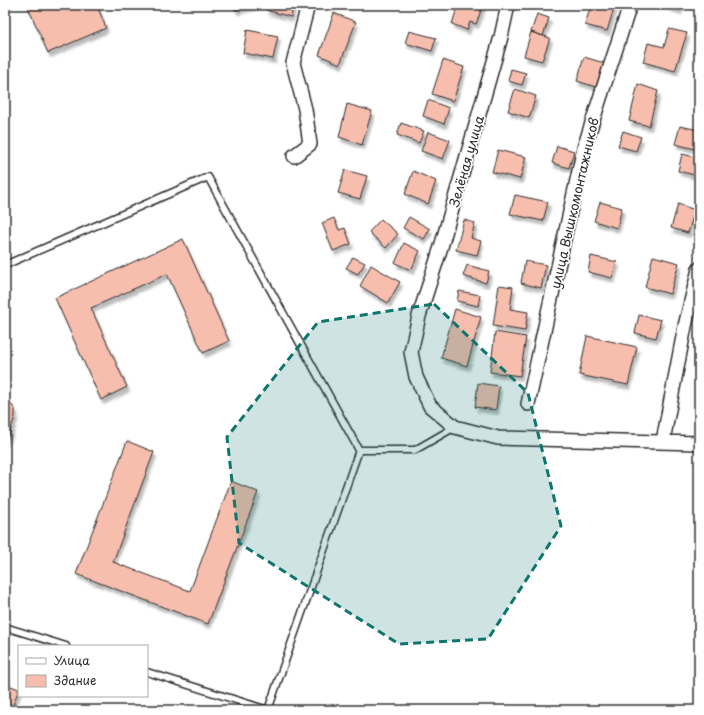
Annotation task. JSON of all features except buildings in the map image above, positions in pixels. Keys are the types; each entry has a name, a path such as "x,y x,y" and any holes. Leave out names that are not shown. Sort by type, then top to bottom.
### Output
{"street":[{"path":"294,156 310,144 305,109 293,63 308,5"},
{"name":"Зелёная улица","path":"455,427 430,406 416,378 411,352 419,316 445,232 508,5"},
{"name":"улица Вышкомонтажников","path":"528,404 584,148 630,5"},
{"path":"662,441 685,326 699,269"},
{"path":"455,427 498,438 699,443"}],"lane":[{"path":"5,265 208,177 359,450 268,710 148,672"},
{"path":"359,450 415,450 455,427"},
{"path":"5,627 63,645"}],"highlighted area":[{"path":"434,304 528,393 561,526 488,639 399,644 239,543 227,437 318,322"}]}
